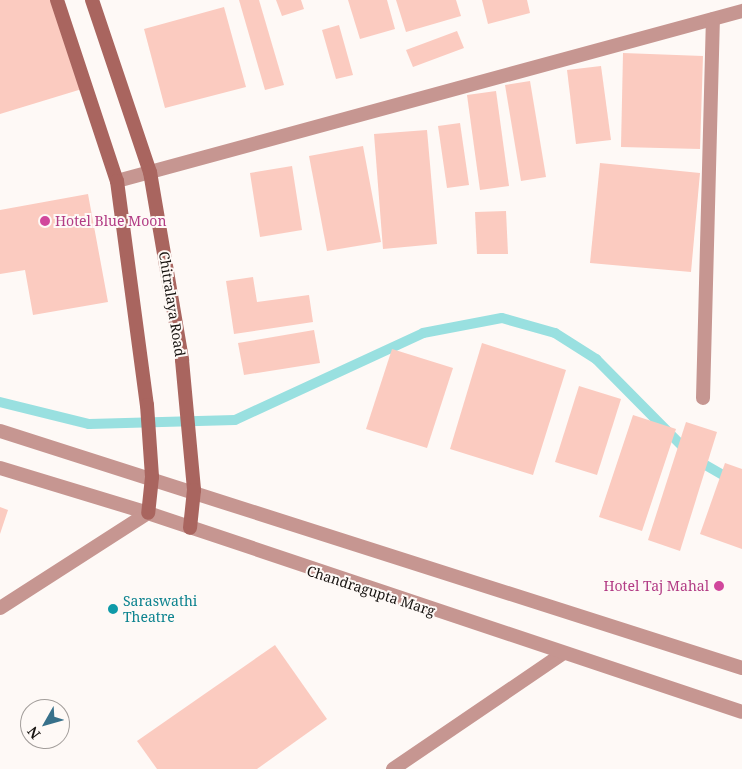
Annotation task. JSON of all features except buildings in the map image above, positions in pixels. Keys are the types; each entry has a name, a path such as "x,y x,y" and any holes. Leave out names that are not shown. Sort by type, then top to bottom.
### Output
{"main road":[{"path":"57,0 117,181 140,340 152,477 148,513"},
{"name":"Chitralaya Road","path":"92,0 150,172 182,360 194,490 190,528"}],"street":[{"path":"117,181 742,11"},
{"path":"703,398 713,19"},
{"path":"0,431 194,490 742,668"},
{"name":"Chandragupta Marg","path":"0,468 148,513 562,654 742,712"},
{"path":"0,608 148,513"},
{"path":"393,769 562,654"}],"waterway":[{"path":"0,402 89,424 235,420 423,333 502,318 555,333 596,359 695,459 742,486"}],"place":[{"name":"Hotel Blue Moon","path":"45,221"},
{"name":"Hotel Taj Mahal","path":"719,586"},
{"name":"Saraswathi Theatre","path":"113,609"}]}
